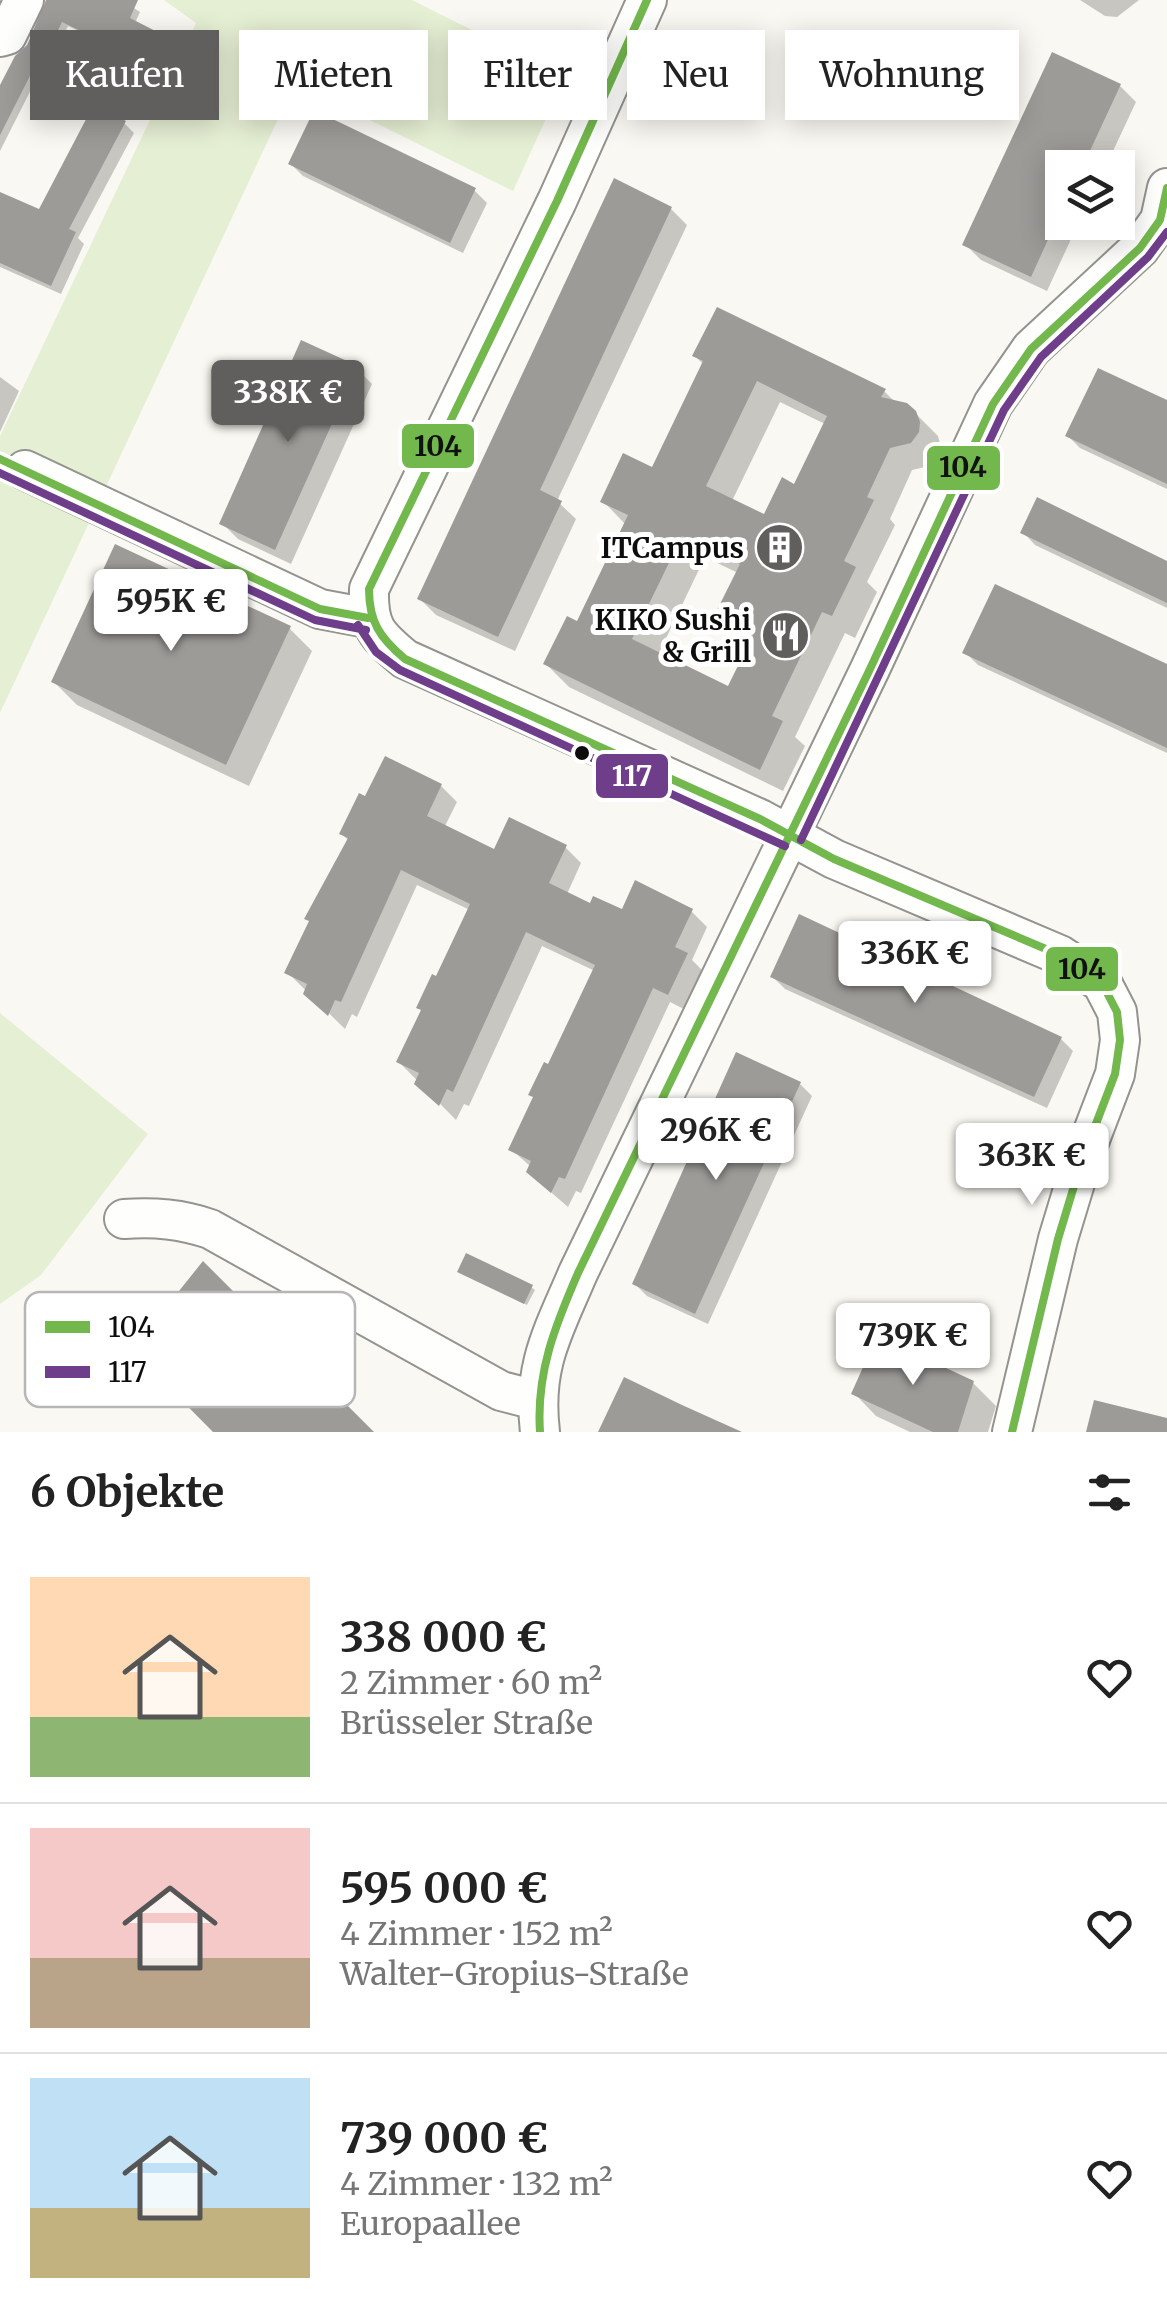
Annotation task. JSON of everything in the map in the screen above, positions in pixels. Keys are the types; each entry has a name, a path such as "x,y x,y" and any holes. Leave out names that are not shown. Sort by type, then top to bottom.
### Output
{"street":[{"path":"0,37 7,35 24,0"},
{"path":"647,0 557,201 369,589 368,618 386,644 405,659 790,835 834,859 1084,968 1102,983 1117,1012 1120,1040 1115,1074 1058,1239 1012,1432"},
{"path":"538,1416 540,1365 578,1273 994,404 1031,349 1120,269 1140,248 1165,210"},
{"path":"25,470 320,609 368,618"},
{"path":"124,1219 185,1220 210,1229 323,1292"},
{"path":"355,1310 538,1416"}],"green space":[{"path":"164,0 412,0 472,30 448,30 448,120 545,120 513,191 370,120 428,120 428,30 239,30 239,120 278,120 0,713 0,436 150,120 219,120 219,30 193,30 196,23"},
{"path":"0,1013 148,1134 41,1275 0,1304"}],"building":[{"path":"46,0 138,0 130,18 153,30 79,30 62,22 58,30 33,30"},
{"path":"30,38 30,76 0,135 0,85 15,56"},
{"path":"1052,52 1121,84 1090,150 1045,150 1048,240 1031,277 962,245"},
{"path":"86,120 126,121 69,229 76,232 51,286 0,263 0,192 39,209"},
{"path":"309,120 335,120 476,188 450,243 288,164"},
{"path":"614,178 672,207 540,490 562,501 498,637 417,599"},
{"name":"ITCampus","path":"717,307 886,389 881,397 907,403 920,422 919,432 911,443 890,448 867,497 874,500 844,561 856,567 832,616 822,612 772,716 783,721 760,770 543,664 567,616 577,621 628,515 600,502 623,453 652,467 703,361 692,356","holes":["757,381 827,416 794,484 782,477 764,514 706,486","682,536 740,564 716,612 755,631 728,686 632,639"]},
{"path":"301,340 358,366 275,550 219,524"},
{"path":"1098,368 1167,400 1167,484 1065,436"},
{"path":"1037,497 1167,561 1167,603 1020,533"},
{"path":"115,544 291,626 226,765 51,682"},
{"path":"995,584 1167,664 1167,748 962,653"},
{"path":"385,756 442,784 427,816 494,849 509,817 567,845 549,883 590,903 593,896 622,909 635,880 693,909 675,947 688,953 668,995 653,988 565,1179 559,1177 551,1193 526,1172 531,1161 508,1150 533,1097 528,1095 544,1062 548,1064 595,965 526,932 453,1092 447,1089 439,1106 414,1084 419,1073 396,1062 421,1010 416,1008 432,974 436,976 470,904 401,870 341,1002 335,1000 328,1016 303,994 307,984 284,973 309,921 304,919 348,838 339,834 359,793 365,796"},
{"path":"799,914 1062,1037 1034,1097 770,977"},
{"path":"736,1052 801,1082 695,1314 632,1284"},
{"path":"466,1253 533,1285 524,1304 457,1272"},
{"path":"203,1261 234,1292 178,1292"},
{"path":"877,1336 974,1381 958,1432 933,1432 851,1394"},
{"path":"624,1377 682,1405 742,1432 598,1432"},
{"path":"1094,1400 1167,1418 1167,1432 1086,1432"},
{"path":"188,1407 349,1407 374,1432 213,1432"}],"transit line":[{"name":"104","path":"647,0 557,201 369,589 371,611 383,636 405,659 760,819 834,859 1060,955 1102,983 1117,1012 1120,1040 1115,1074 1081,1163 1058,1239 1012,1432"},
{"name":"104","path":"540,1432 544,1370 578,1273 870,669 993,404 1031,349 1140,248 1160,220 1167,188"},
{"name":"117","path":"801,840 1004,410 1041,357 1148,257 1167,232"},
{"name":"104","path":"0,459 320,609 368,618"},
{"name":"117","path":"0,473 315,620 366,630"},
{"name":"117","path":"358,625 376,652 400,670 785,846"}],"place":[{"name":"ITCampus","path":"779,548"},
{"name":"KIKO Sushi & Grill","path":"786,636"}]}
